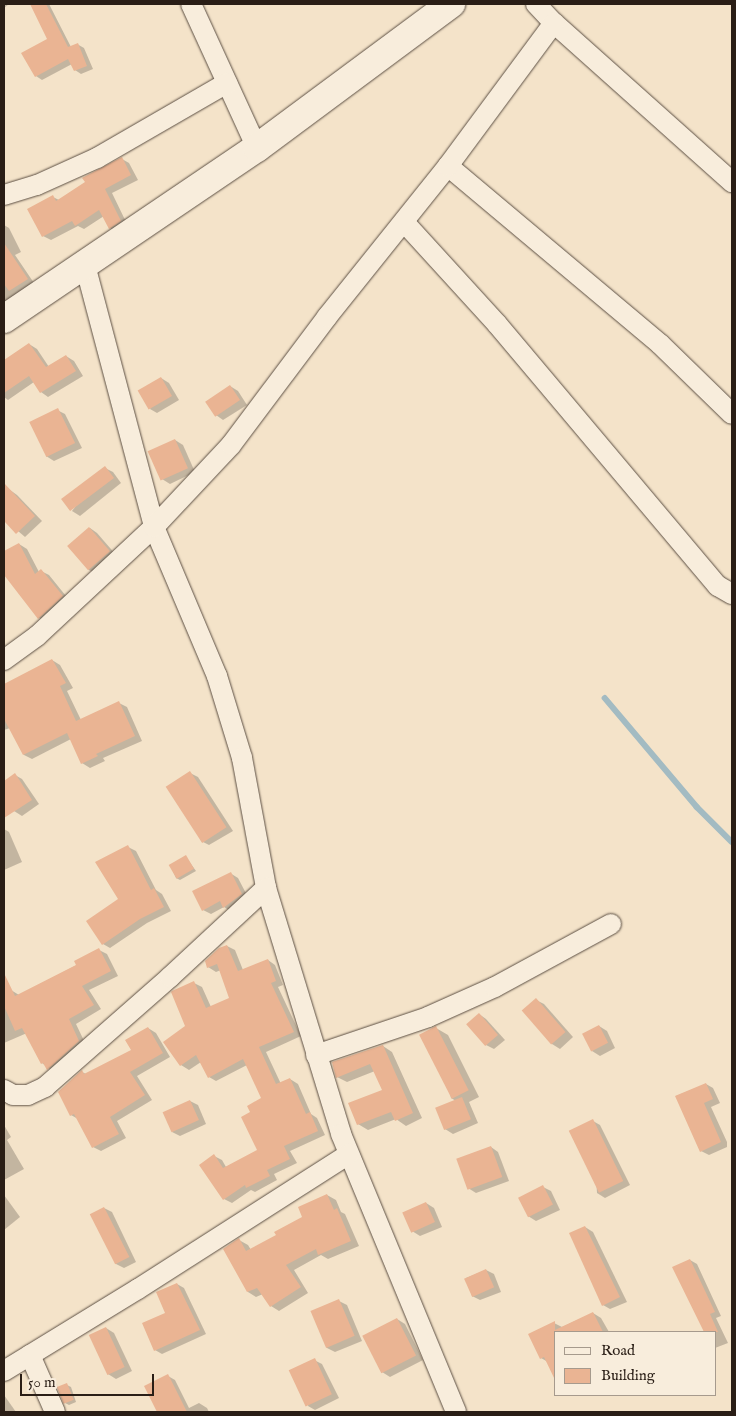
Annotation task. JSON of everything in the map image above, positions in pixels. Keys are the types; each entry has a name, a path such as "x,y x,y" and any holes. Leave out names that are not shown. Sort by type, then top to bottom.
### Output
{"street":[{"path":"191,4 257,148"},
{"path":"4,319 257,148 451,4"},
{"path":"536,4 554,23 732,182"},
{"path":"4,660 37,636 154,527 231,445 327,317 448,166 554,23"},
{"path":"4,195 37,185 97,158 227,83"},
{"path":"448,166 660,344 732,414"},
{"path":"404,222 497,324 718,586 732,594"},
{"path":"85,264 154,527 217,676 242,758 266,888 316,1055 349,1154 456,1412"},
{"path":"4,1090 13,1095 28,1095 45,1087 170,978 266,888"},
{"path":"316,1055 428,1017 495,988 611,924"},
{"path":"4,1371 349,1154"},
{"path":"30,1355 55,1412"}],"building":[{"path":"30,4 46,4 68,47 78,43 87,66 74,71 68,59 35,77 21,53 47,39"},
{"path":"122,157 131,175 105,189 121,221 109,229 99,210 75,226 72,221 42,237 27,209 53,195 56,201 85,182 82,178"},
{"path":"4,243 28,279 9,291 4,284"},
{"path":"29,343 46,367 66,355 76,371 40,393 29,376 4,393 4,360"},
{"path":"161,377 172,396 149,410 138,390"},
{"path":"230,385 240,400 215,417 205,402"},
{"path":"58,408 75,443 46,457 29,422"},
{"path":"175,439 188,468 161,480 148,451"},
{"path":"105,466 114,478 70,511 61,499"},
{"path":"4,483 35,516 16,534 4,521"},
{"path":"89,527 110,551 88,570 67,546"},
{"path":"19,543 35,574 41,569 63,596 38,619 4,575 4,551"},
{"path":"52,659 66,683 60,686 76,721 119,701 135,736 96,754 98,756 81,764 67,733 23,755 4,719 4,684"},
{"path":"190,771 226,827 202,843 166,787"},
{"path":"15,773 32,800 4,818 4,781"},
{"path":"128,845 151,890 154,888 164,907 140,919 102,945 86,921 118,899 95,862"},
{"path":"186,855 194,869 177,879 169,865"},
{"path":"231,872 242,894 223,908 220,901 202,911 192,891"},
{"path":"227,945 238,971 268,959 276,981 271,983 294,1032 259,1047 276,1084 290,1078 306,1114 310,1112 318,1131 284,1146 290,1159 267,1170 270,1176 246,1188 245,1185 223,1200 199,1165 214,1154 223,1168 257,1150 241,1117 250,1112 247,1106 261,1098 243,1059 208,1078 196,1055 180,1066 163,1042 185,1026 172,991 194,981 206,1008 229,998 217,964 207,968 205,961 219,948"},
{"path":"99,948 111,971 82,986 94,1005 69,1019 79,1041 47,1070 43,1063 41,1064 22,1028 15,1031 4,1006 4,973 15,996 76,965 74,961"},
{"path":"536,998 566,1032 551,1044 522,1010"},
{"path":"479,1013 498,1035 485,1046 466,1024"},
{"path":"599,1025 608,1043 591,1051 582,1034"},
{"path":"436,1026 469,1090 452,1099 419,1035"},
{"path":"148,1027 163,1053 130,1072 145,1095 110,1117 119,1134 92,1148 74,1114 70,1116 58,1092 82,1070 84,1074 131,1050 125,1040"},
{"path":"383,1045 413,1113 395,1121 391,1112 357,1125 348,1103 382,1090 370,1064 336,1078 332,1062"},
{"path":"706,1083 713,1099 704,1103 721,1142 700,1152 675,1096"},
{"path":"462,1097 471,1119 444,1130 435,1108"},
{"path":"190,1100 199,1120 172,1132 163,1112"},
{"path":"593,1119 623,1181 599,1193 569,1131"},
{"path":"491,1146 502,1177 468,1190 456,1159"},
{"path":"543,1185 553,1205 528,1217 518,1198"},
{"path":"327,1194 334,1210 337,1208 351,1241 318,1255 316,1249 286,1265 301,1287 270,1307 257,1288 247,1292 223,1249 239,1238 246,1251 276,1235 274,1232 302,1217 298,1207"},
{"path":"426,1202 435,1222 411,1233 402,1213"},
{"path":"104,1207 129,1257 115,1264 90,1214"},
{"path":"585,1226 620,1297 602,1306 569,1233"},
{"path":"690,1259 715,1312 710,1314 718,1332 704,1331 672,1267"},
{"path":"486,1269 494,1287 472,1297 464,1279"},
{"path":"177,1283 200,1330 154,1351 142,1323 165,1313 156,1292"},
{"path":"339,1299 355,1336 326,1348 310,1311"},
{"path":"593,1312 602,1331 554,1331 554,1378 544,1357 540,1359 528,1334 555,1321 555,1330"},
{"path":"397,1318 416,1355 381,1373 362,1336"},
{"path":"106,1327 125,1367 107,1375 89,1335"},
{"path":"315,1358 332,1394 306,1407 289,1370"},
{"path":"168,1374 187,1412 157,1412 144,1386"},
{"path":"67,1383 74,1400 64,1404 57,1387"}],"waterway":[{"path":"605,698 697,807 732,842"}]}
